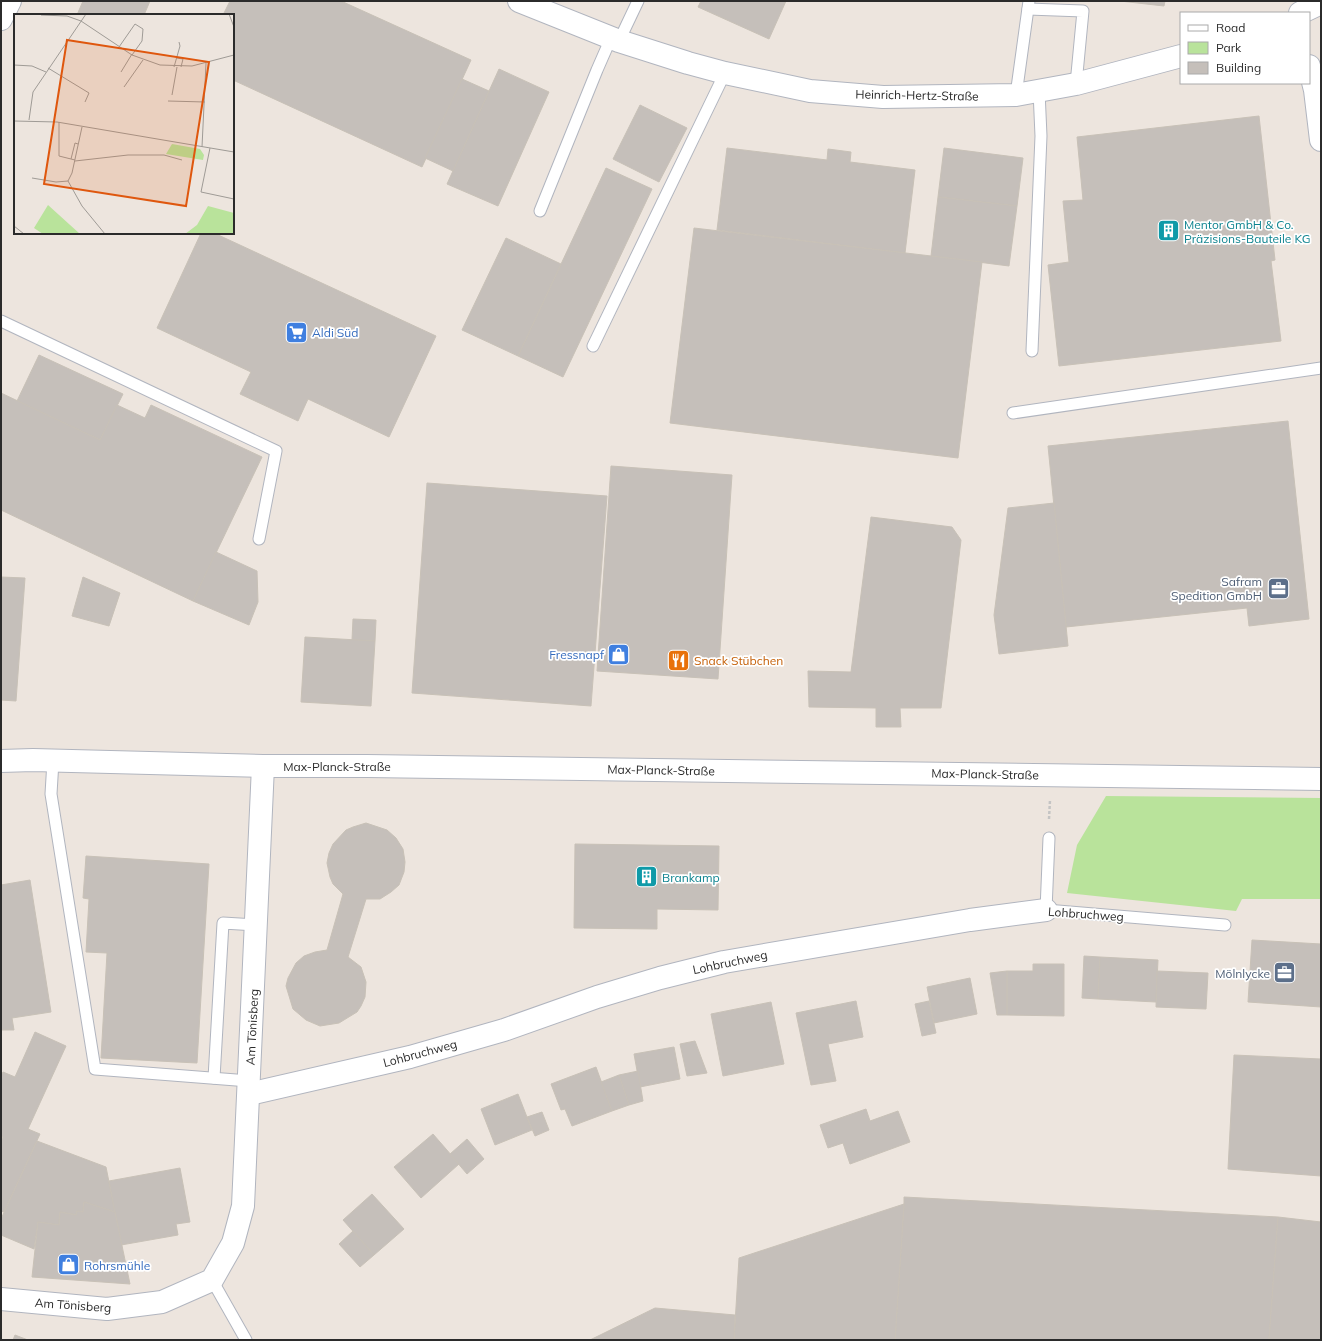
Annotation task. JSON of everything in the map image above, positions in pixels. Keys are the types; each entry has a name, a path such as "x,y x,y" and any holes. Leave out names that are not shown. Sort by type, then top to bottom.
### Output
{"street":[{"path":"1,19 10,1"},
{"name":"Heinrich-Hertz-Straße","path":"519,1 615,40 725,73 810,91 884,97 1016,95 1076,84 1180,56"},
{"path":"1302,12 1321,3"},
{"path":"1310,70 1315,90 1321,140"},
{"name":"Max-Planck-Straße","path":"1,761 263,766 367,766 1321,779"},
{"name":"Am Tönisberg","path":"1,1299 107,1309 162,1302 212,1280 233,1243 243,1206 263,766"},
{"name":"Lohbruchweg","path":"249,1087 410,1057 504,1030 597,997 660,978 724,962 970,920 1046,910"}],"lane":[{"path":"540,211 596,70 638,1"},
{"path":"1016,95 1028,5 1083,11 1076,84"},
{"path":"593,346 725,73"},
{"path":"1032,350 1041,136 1039,91"},
{"path":"1,321 276,451 259,539"},
{"path":"1013,413 1321,368"},
{"path":"53,761 51,794 95,1069 214,1078 249,1087"},
{"path":"1046,910 1049,838"},
{"name":"Lohbruchweg","path":"1046,910 1225,925"},
{"path":"214,1078 223,923 256,925"},
{"path":"212,1280 246,1340"}],"path":[{"path":"1049,838 1051,775"}],"green space":[{"path":"1106,796 1321,798 1321,899 1242,899 1236,911 1067,893 1077,845"}],"building":[{"path":"83,1 150,1 144,14 77,14"},
{"path":"230,1 341,1 471,60 422,167 234,80 234,14 224,14"},
{"path":"701,1 786,1 769,39 698,7"},
{"path":"1120,1 1165,1 1164,6"},
{"path":"499,69 549,92 498,206 447,184"},
{"path":"462,79 489,91 453,171 425,158"},
{"path":"640,105 687,128 659,182 613,159"},
{"name":"Mentor GmbH & Co. Präzisions-Bauteile KG","path":"1259,116 1275,260 1271,261 1281,341 1059,366 1048,265 1069,262 1063,201 1083,200 1077,137"},
{"path":"727,148 827,160 828,149 851,152 850,162 915,170 905,253 717,230"},
{"path":"944,148 1023,158 1017,206 938,197"},
{"path":"606,168 652,189 563,377 518,356"},
{"path":"938,197 1017,206 1009,266 931,256"},
{"path":"694,228 982,262 958,458 670,423"},
{"name":"Aldi Süd","path":"201,234 216,234 436,336 389,437 308,399 298,421 240,394 251,372 157,328"},
{"path":"506,238 561,264 518,356 462,330"},
{"path":"39,355 123,394 100,440 17,401"},
{"path":"1,393 100,440 117,405 145,418 151,405 262,457 193,601 1,510"},
{"path":"1288,421 1309,619 1249,626 1247,608 1066,627 1048,446"},
{"path":"611,466 732,475 718,679 597,671"},
{"path":"427,483 607,496 591,706 412,693"},
{"path":"1054,503 1068,646 999,654 994,615 1008,508"},
{"path":"871,517 952,527 961,540 941,708 900,708 901,727 876,727 876,708 809,707 808,671 851,672"},
{"path":"216,552 257,571 258,602 249,625 193,601"},
{"path":"1,577 25,578 16,701 1,700"},
{"path":"83,577 120,593 109,626 72,616"},
{"path":"353,619 376,620 375,641 352,640"},
{"path":"305,637 375,641 371,706 301,702"},
{"path":"366,823 387,830 396,838 403,849 405,862 404,872 399,885 391,892 380,899 366,899 348,957 361,967 366,982 365,997 361,1006 357,1012 339,1023 320,1026 306,1020 293,1009 286,986 288,978 296,963 304,956 327,950 343,894 333,884 330,877 327,863 329,853 333,844 346,830"},
{"name":"Brankamp","path":"575,844 719,846 718,910 657,909 657,929 574,928"},
{"path":"86,856 209,864 197,1063 101,1058 107,953 86,952 89,899 83,898"},
{"path":"30,880 51,1012 12,1018 14,1030 1,1030 1,885"},
{"name":"Mölnlycke","path":"1252,940 1321,944 1321,1007 1248,1002"},
{"path":"1084,956 1100,957 1098,999 1082,998"},
{"path":"1100,957 1158,960 1156,1002 1098,999"},
{"path":"1033,964 1064,964 1064,1016 1007,1015 1007,971 1033,971"},
{"path":"1007,971 1007,1015 997,1015 990,973"},
{"path":"1157,971 1208,973 1206,1009 1156,1007"},
{"path":"970,978 977,1014 934,1023 927,987"},
{"path":"856,1001 863,1037 828,1044 836,1081 811,1085 796,1013"},
{"path":"929,1001 936,1033 922,1036 915,1004"},
{"path":"771,1002 784,1064 723,1076 711,1014"},
{"path":"35,1032 66,1046 28,1129 40,1134 4,1212 1,1211 1,1141 3,1137 1,1136 1,1076 3,1072 15,1077"},
{"path":"695,1041 707,1073 687,1076 680,1044"},
{"path":"674,1047 680,1079 640,1087 634,1054"},
{"path":"1234,1055 1321,1059 1321,1176 1228,1169"},
{"path":"596,1067 612,1111 572,1126 565,1109 561,1110 551,1084"},
{"path":"638,1071 643,1101 629,1105 619,1075"},
{"path":"619,1075 629,1105 612,1111 601,1082"},
{"path":"518,1094 532,1130 495,1145 481,1109"},
{"path":"866,1109 870,1121 898,1111 910,1142 850,1164 843,1143 828,1148 820,1125"},
{"path":"542,1112 549,1130 535,1136 527,1117"},
{"path":"433,1134 459,1164 421,1198 394,1167"},
{"path":"467,1139 484,1159 467,1174 450,1154"},
{"path":"37,1141 106,1167 115,1212 84,1202 83,1212 77,1211 76,1215 60,1212 59,1225 38,1222 34,1249 1,1235 1,1219"},
{"path":"180,1168 190,1222 176,1224 178,1235 121,1245 109,1181"},
{"path":"372,1194 404,1229 374,1255 343,1220"},
{"path":"904,1197 1278,1217 1269,1340 895,1340"},
{"path":"84,1202 115,1212 130,1284 32,1277 38,1222 59,1225 60,1212 76,1215 77,1211 83,1212"},
{"path":"904,1204 895,1340 734,1340 739,1258"},
{"path":"1278,1217 1321,1222 1321,1340 1269,1340"},
{"path":"353,1231 374,1255 360,1267 339,1244"},
{"path":"655,1308 735,1315 734,1340 590,1340"},
{"path":"15,1335 28,1340 13,1340"}],"place":[{"name":"Mentor GmbH & Co. Präzisions-Bauteile KG","path":"1169,231"},
{"name":"Aldi Süd","path":"296,332"},
{"name":"Safram Spedition GmbH","path":"1278,588"},
{"name":"Fressnapf","path":"619,654"},
{"name":"Snack Stübchen","path":"679,660"},
{"name":"Brankamp","path":"647,877"},
{"name":"Mölnlycke","path":"1285,973"},
{"name":"Rohrsmühle","path":"69,1265"}]}
